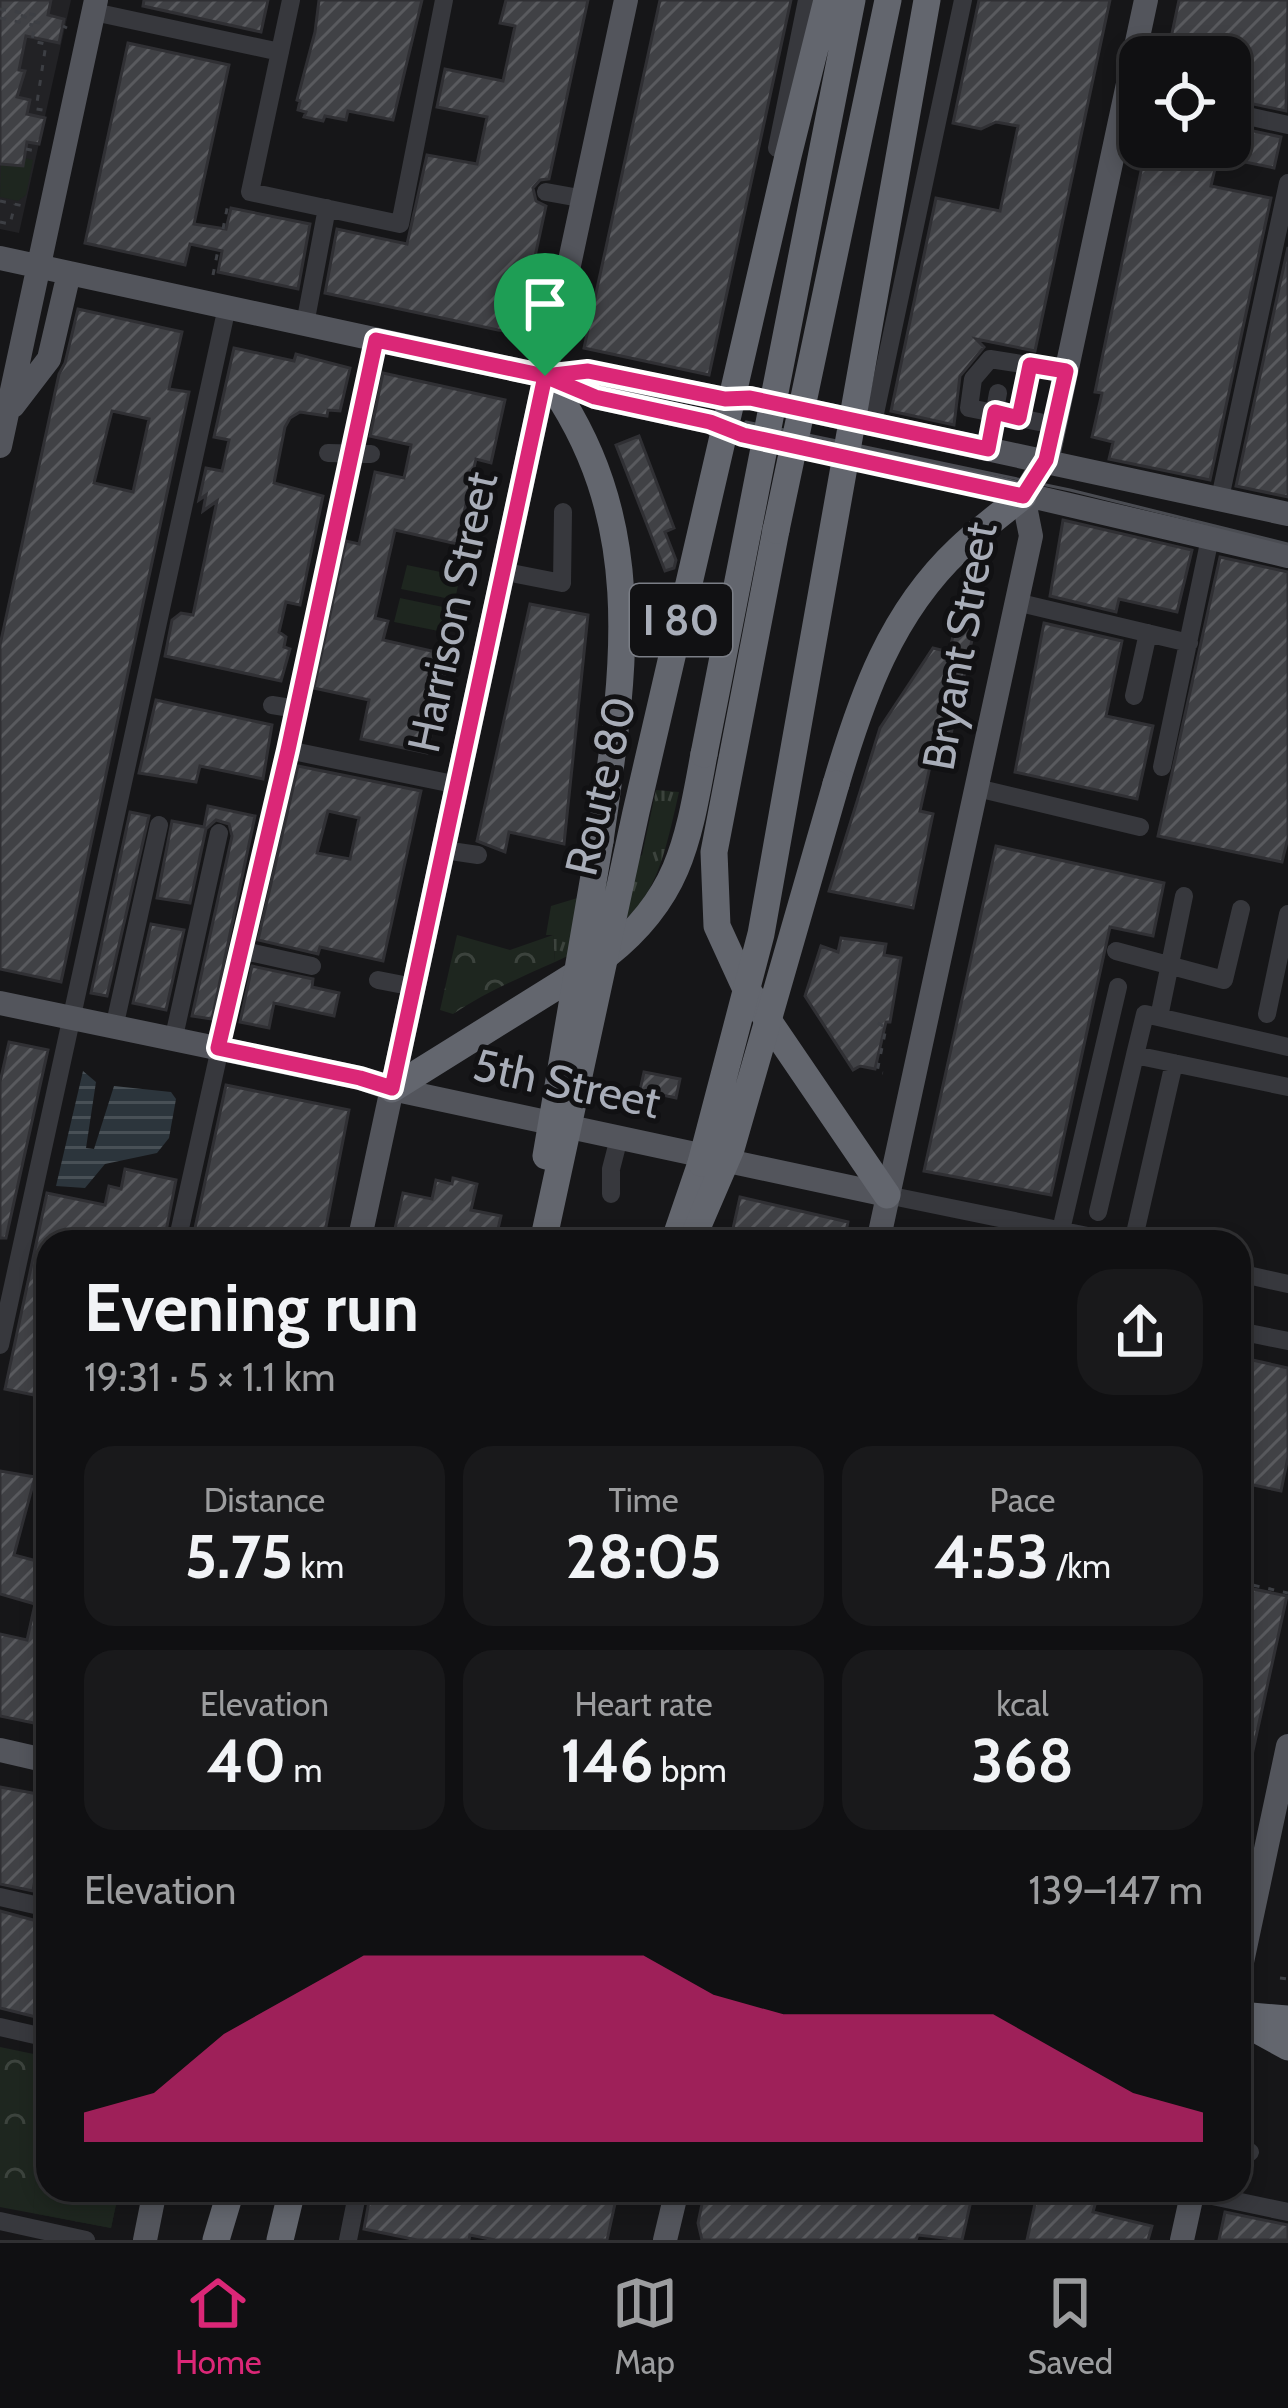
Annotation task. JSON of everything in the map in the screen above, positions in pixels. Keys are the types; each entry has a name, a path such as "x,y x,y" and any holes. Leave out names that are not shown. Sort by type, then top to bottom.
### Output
{"highway":[{"name":"Route 80","path":"542,1230 827,0"},
{"path":"852,0 717,756 713,852 717,926 744,985 887,1195"},
{"path":"392,1088 634,934 664,896 687,847 717,756 888,0"},
{"path":"678,1230 724,1089 761,934 927,0"},
{"path":"540,1230 553,1095 608,786 621,593 620,555 605,488 573,418 545,376"},
{"path":"696,1230 730,1149 853,725 893,631 911,602 958,549 1023,496"},
{"path":"1251,2018 1288,2019"},
{"path":"1251,2025 1288,2048"},
{"path":"216,2240 227,2202"},
{"path":"280,2240 289,2202"},
{"path":"297,2240 302,2202"}],"main road":[{"name":"Harrison Street","path":"362,1230 626,0"},
{"name":"Bryant Street","path":"1141,36 1146,0"},
{"path":"0,446 95,6"},
{"name":"Bryant Street","path":"880,1230 1031,536 1023,496 1046,460 1119,150"},
{"path":"0,258 545,376 595,397 710,422 743,435 1288,556"},
{"path":"7,415 49,359 69,273"},
{"path":"545,376 588,371 725,399 750,398 1288,514"},
{"name":"5th Street","path":"0,1004 887,1195"},
{"path":"1251,1920 1288,1747"},
{"path":"0,1750 36,1758"},
{"path":"145,2240 153,2202"},
{"path":"665,2240 673,2202"},
{"path":"1182,2240 1188,2202"}],"street":[{"path":"291,0 250,192 400,224 447,33 444,0"},
{"path":"710,422 725,399 808,0"},
{"path":"873,423 963,0"},
{"path":"95,6 280,52"},
{"path":"1251,117 1288,125"},
{"path":"1220,499 1288,183"},
{"path":"547,192 585,199"},
{"path":"305,324 327,208"},
{"path":"0,1345 71,1019 156,681 227,307"},
{"path":"180,1230 240,950 362,453 376,340"},
{"path":"988,449 1000,387 1030,365 1066,371"},
{"path":"1019,418 1030,365"},
{"path":"1000,387 1019,418 1054,425"},
{"path":"328,453 362,453"},
{"path":"506,572 562,583 563,512"},
{"path":"1162,767 1210,538"},
{"path":"1016,602 1189,643"},
{"path":"1134,696 1148,633"},
{"path":"272,705 297,709"},
{"path":"288,750 458,785"},
{"path":"976,788 1139,827"},
{"path":"114,1028 159,825"},
{"path":"172,1041 220,833"},
{"path":"444,850 478,855"},
{"path":"1159,1017 1184,896"},
{"path":"1116,951 1224,980 1241,909"},
{"path":"1267,1014 1288,914"},
{"path":"240,950 313,966"},
{"path":"378,980 414,987"},
{"path":"1060,1230 1118,987"},
{"path":"1098,1212 1144,1014 1288,1047"},
{"path":"1135,1054 1288,1087"},
{"path":"1136,1230 1174,1063"},
{"path":"611,1194 619,1138"},
{"name":"5th Street","path":"887,1195 1060,1230"},
{"path":"1025,1230 1027,1222"},
{"path":"1251,1276 1288,1284"},
{"path":"1251,1333 1288,1341"},
{"path":"0,1897 36,1905"},
{"path":"0,2027 36,2035"},
{"path":"348,2240 356,2202"},
{"path":"1241,2202 1288,2212"},
{"path":"12,2229 86,2240"}],"path":[{"path":"0,8 38,22"},
{"path":"0,18 38,22"},
{"path":"38,22 32,41 46,44 35,112 49,111"},
{"path":"26,149 40,152"},
{"path":"0,201 28,207"},
{"path":"223,229 228,204"},
{"path":"0,222 10,224 15,205"},
{"path":"213,275 218,250"},
{"path":"883,1073 877,1072 886,1028 879,1023 893,1025"},
{"path":"1251,1585 1288,1593"},
{"path":"1280,1978 1288,1979"}],"shaded area":[{"path":"0,0 71,0 19,233 0,229"},
{"path":"83,1071 96,1082 86,1148 94,1149 114,1086 171,1092 176,1099 169,1138 157,1153 105,1164 85,1188 56,1186"}],"green space":[{"path":"24,158 33,160 26,195 18,201 0,197 1,164 22,166"},
{"path":"407,565 460,576 455,600 401,589"},
{"path":"400,598 453,609 448,633 394,622"},
{"path":"656,790 679,792 664,854 644,897 611,931 555,962 553,935 546,935 551,906 594,893 642,855"},
{"path":"457,935 510,950 553,935 555,962 453,1014 440,1010"},
{"path":"0,2047 36,2054 36,2202 116,2202 111,2228 0,2207"},
{"path":"36,2171 36,2202 116,2202 111,2228 33,2213"}],"building":[{"path":"0,0 51,0 48,15 64,19 59,43 26,36 19,70 25,71 17,97 30,100 27,114 45,118 39,144 27,142 23,166 0,164"},
{"path":"144,0 268,0 261,32 143,6"},
{"path":"319,0 422,0 393,120 348,111 346,120 325,116 323,121 304,117 306,112 298,110"},
{"path":"506,0 588,0 549,179 533,188 536,201 546,206 521,321 506,331 498,330 325,293 337,229 407,244 427,155 477,164 487,117 437,107 445,69 503,81 515,26 500,23"},
{"path":"660,0 791,0 709,375 584,348"},
{"path":"979,0 1110,0 1035,351 976,339 984,347 960,376 954,425 891,411 936,198 1000,211 1018,126 996,122 981,129 953,123"},
{"path":"1179,0 1288,0 1286,111 1251,104 1251,36 1171,36"},
{"path":"128,43 229,65 194,224 226,229 231,208 310,224 298,289 218,272 222,251 190,244 185,265 85,243"},
{"path":"1251,131 1281,137 1274,168 1251,163"},
{"path":"1142,168 1215,168 1211,186 1271,198 1210,480 1109,459 1113,442 1092,437 1102,393 1095,392"},
{"path":"1288,247 1288,497 1236,486"},
{"path":"78,309 182,332 169,389 189,392 61,982 0,969 0,645","holes":["112,411 149,419 133,492 94,483"]},
{"path":"234,348 294,361 296,354 350,368 340,411 328,410 327,416 300,412 285,427 274,483 323,496 300,605 286,602 279,632 286,637 284,647 290,649 281,681 165,656 172,620 181,613 193,615 217,501 203,511 206,495 199,500 206,468 222,471 229,440 214,437"},
{"path":"383,373 505,400 491,463 476,459 457,544 395,530 375,618 388,621 383,640 449,655 427,753 361,739 369,700 314,688 346,541 359,544 375,472 404,478 411,445 370,436"},
{"path":"639,436 674,528 665,532 676,560 674,568 665,571 616,445"},
{"path":"1063,520 1192,550 1177,612 1119,599 1116,612 1050,596"},
{"path":"1220,557 1288,572 1288,838 1282,862 1158,836"},
{"path":"530,604 588,615 564,844 509,832 505,852 477,841"},
{"path":"1044,623 1122,641 1106,716 1153,726 1137,799 1015,772"},
{"path":"955,628 974,631 949,743 936,740 920,811 933,814 913,908 829,891 880,728 933,648 949,652"},
{"path":"156,700 272,725 263,779 200,766 196,782 139,773"},
{"path":"298,766 421,791 383,961 320,947 318,954 258,940","holes":["328,811 359,818 350,859 317,853"]},
{"path":"208,806 255,816 212,1019 192,1016 232,836 229,824 216,820 206,829 190,903 157,898 172,821 204,827"},
{"path":"130,812 149,816 107,996 91,993"},
{"path":"996,846 1164,883 1153,936 1110,927 1051,1195 924,1171"},
{"path":"151,924 184,930 166,1010 133,1003"},
{"path":"841,938 886,944 884,955 901,958 890,1022 886,1022 875,1069 860,1066 853,1070 805,996 821,946 838,952"},
{"path":"252,966 313,979 312,987 339,993 334,1016 274,1003 269,1028 240,1022"},
{"path":"9,1042 48,1050 6,1238 0,1238 0,1082"},
{"path":"644,1072 680,1079 676,1098 640,1090"},
{"path":"226,1085 349,1110 325,1230 195,1230"},
{"path":"125,1169 176,1180 166,1230 39,1230 47,1193 105,1205 109,1186 121,1189"},
{"path":"453,1178 477,1184 471,1210 501,1216 498,1230 395,1230 403,1193 432,1199 436,1180 452,1184"},
{"path":"740,1197 848,1222 846,1230 733,1230"},
{"path":"36,1244 36,1395 5,1389"},
{"path":"1251,1360 1288,1368 1288,1457 1281,1491 1251,1485"},
{"path":"0,1471 35,1477 14,1555 36,1561 36,1724 0,1716 0,1634 27,1640 35,1604 0,1594"},
{"path":"1251,1588 1287,1596 1251,1760"},
{"path":"0,1787 36,1794 33,1891 0,1884"},
{"path":"0,1911 36,1921 36,2017 0,2008"},
{"path":"369,2202 615,2202 607,2240 495,2240 470,2235 469,2240 417,2240 364,2229"},
{"path":"971,2202 962,2240 918,2235 916,2240 702,2240 698,2223 702,2204"},
{"path":"1035,2202 1096,2202 1093,2212 1152,2226 1148,2240 1027,2240"},
{"path":"1225,2212 1288,2225 1288,2240 1219,2240"}],"tram line":[{"path":"746,422 1070,490 1288,544"}],"route":[{"path":"545,376 376,340 218,1048 392,1088 545,376 595,397 710,422 743,435 1023,496 1046,460 1066,371 1030,365 1019,418 995,412 988,449 750,398 725,399 588,371 545,376"}]}
